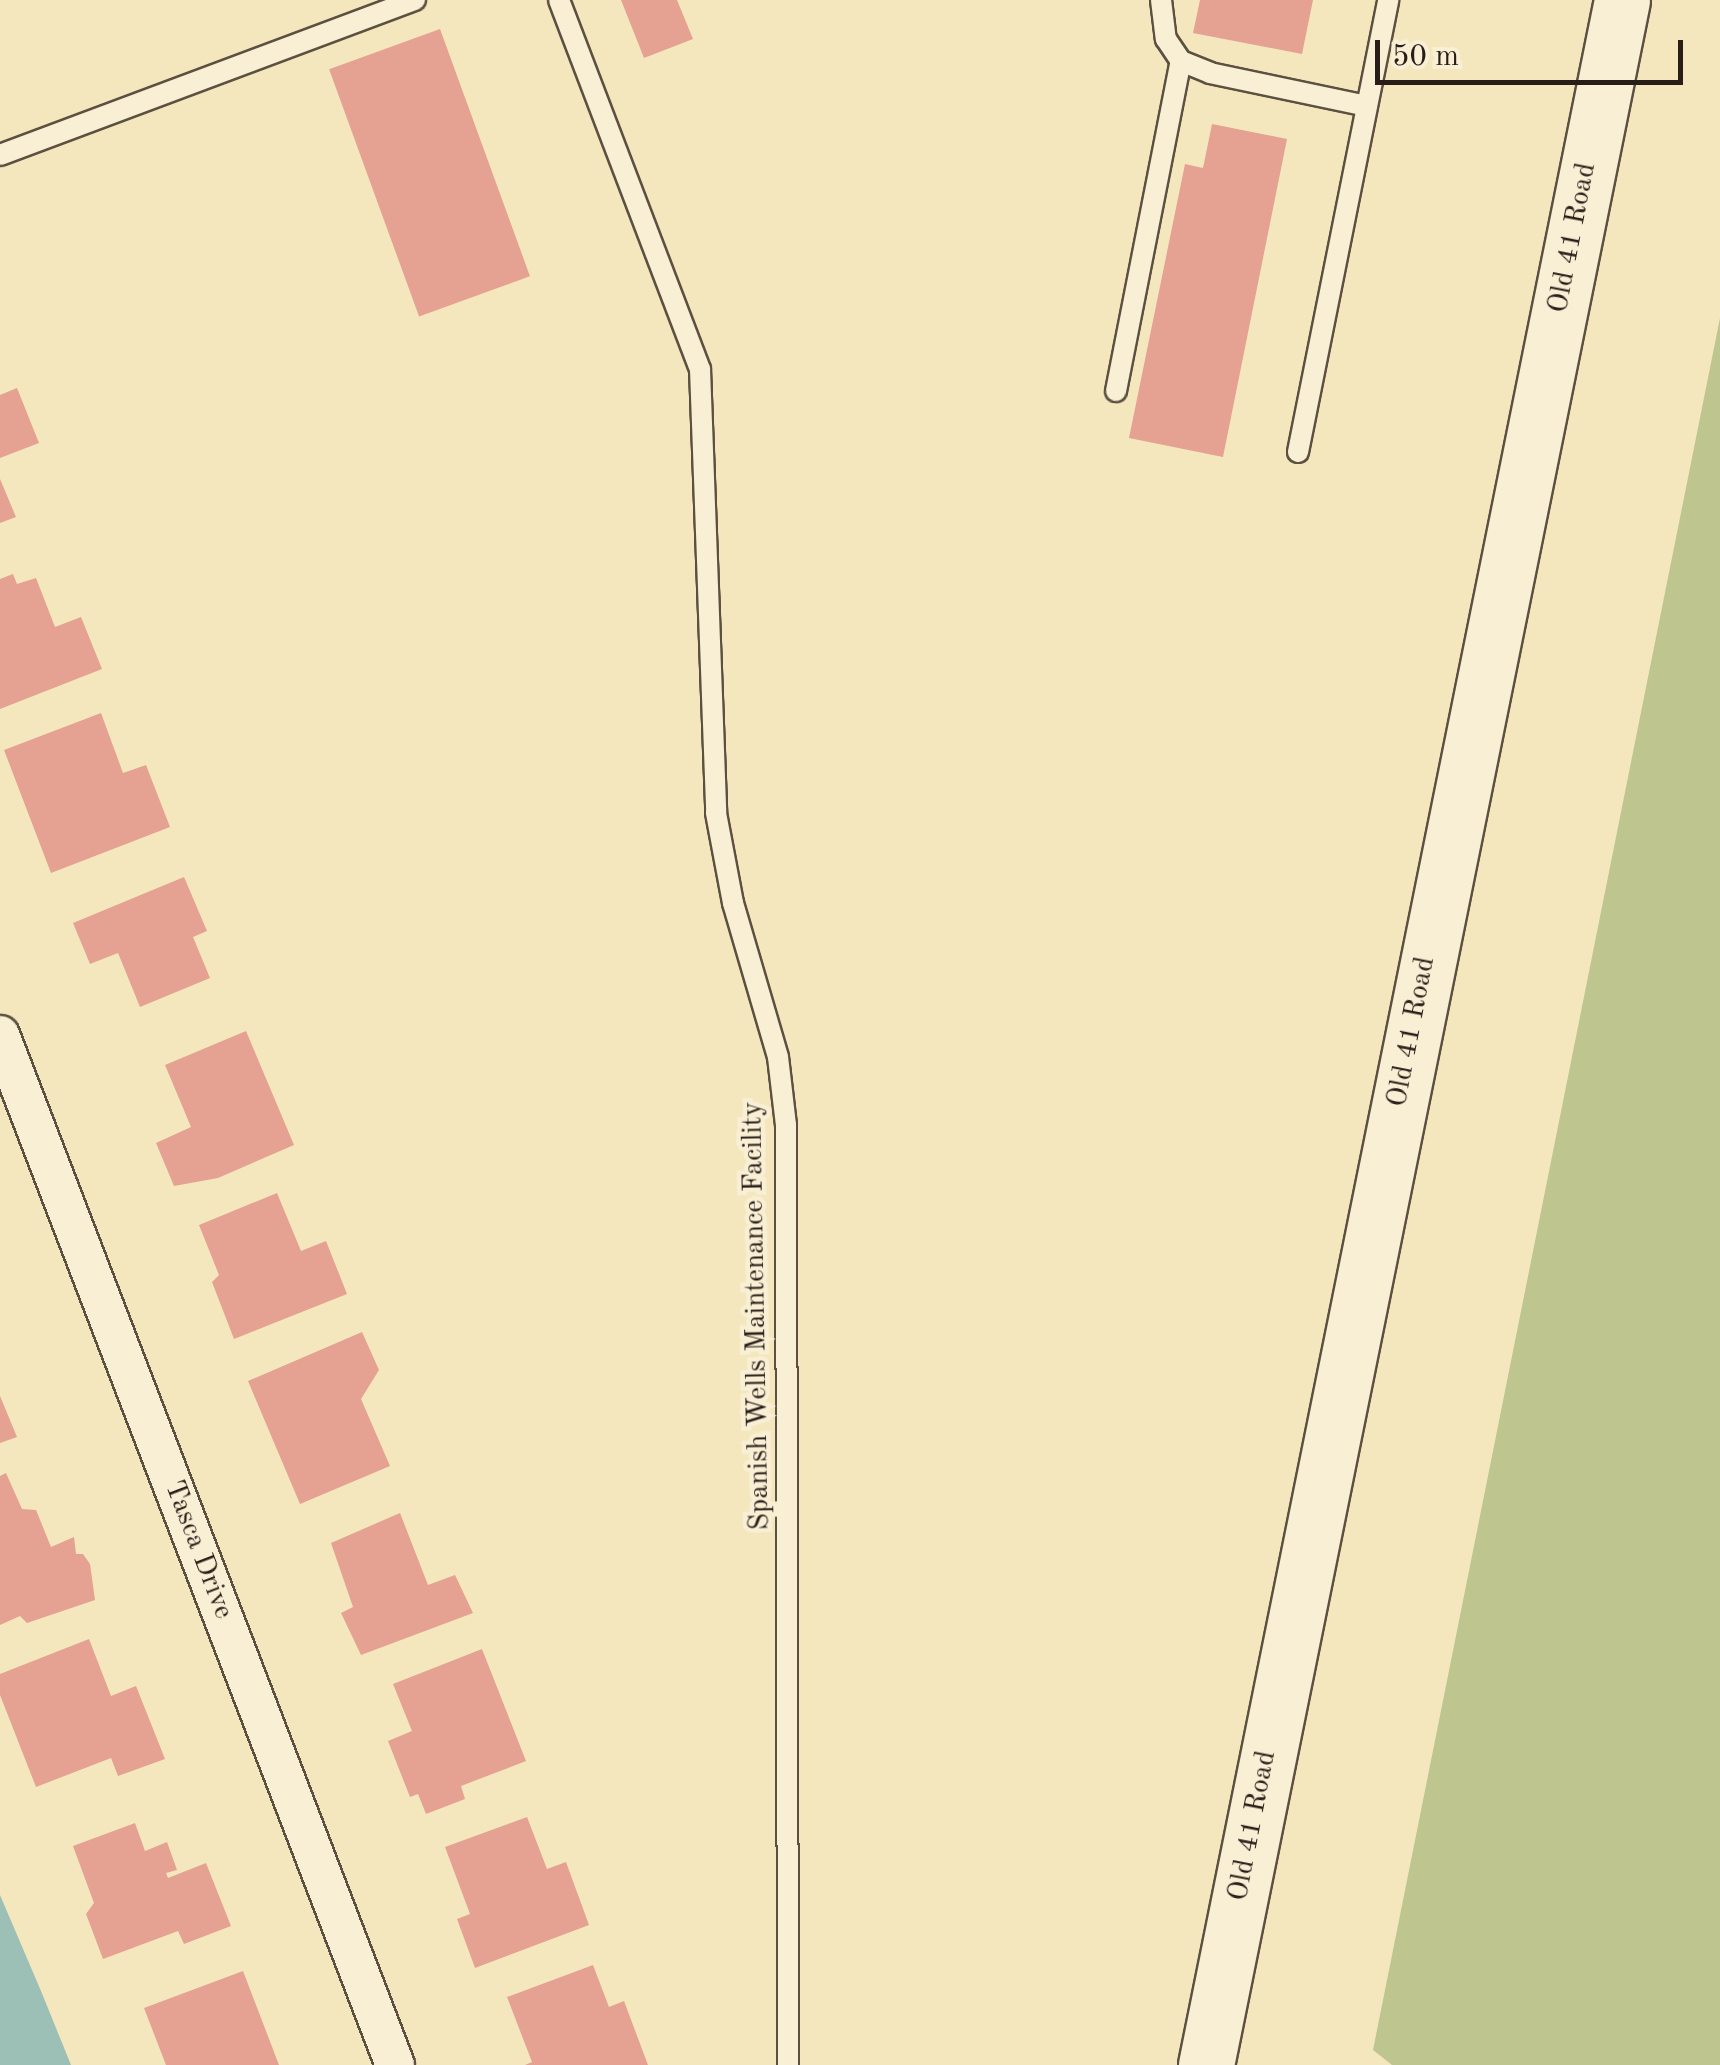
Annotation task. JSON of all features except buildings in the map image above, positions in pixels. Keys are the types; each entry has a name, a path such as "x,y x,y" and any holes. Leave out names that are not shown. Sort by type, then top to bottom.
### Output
{"street":[{"name":"Old 41 Road","path":"1206,2065 1622,0"},
{"name":"Tasca Drive","path":"0,1035 395,2065"}],"lane":[{"path":"0,156 414,0"},
{"name":"Spanish Wells Maintenance Facility","path":"559,0 700,370 716,812 733,903 778,1057 786,1126 788,2065"},
{"path":"1161,0 1166,40 1181,61 1210,72 1367,106"},
{"path":"1298,452 1388,0"},
{"path":"1116,391 1181,61"}],"green space":[{"path":"1720,318 1720,2065 1392,2065 1373,2050"}],"water":[{"path":"0,1895 41,1991 71,2065 0,2065"}]}
